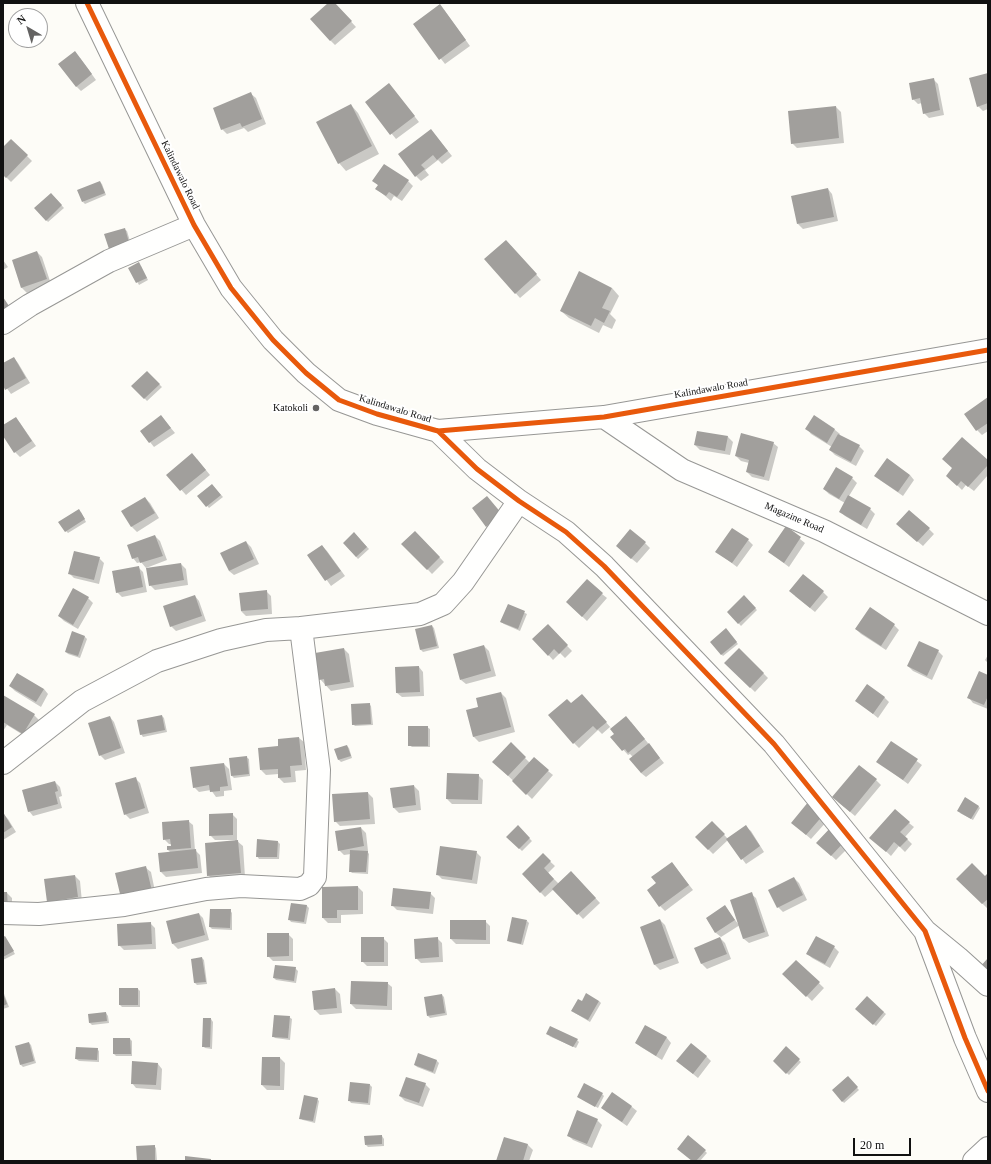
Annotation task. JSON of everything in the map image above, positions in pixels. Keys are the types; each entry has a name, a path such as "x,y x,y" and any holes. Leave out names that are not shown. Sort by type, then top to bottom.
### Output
{"street":[{"name":"Kalindawalo Road","path":"87,3 194,225 231,288 273,340 306,373 340,400 377,414 438,431 604,417 988,350"},
{"path":"3,323 30,305 109,261 194,225"},
{"name":"Magazine Road","path":"604,417 682,470 824,531 988,614"},
{"path":"438,431 477,469 519,501 566,532 604,566 774,744 925,931 988,985"},
{"path":"3,763 82,701 157,660 221,640 266,630 302,628 420,614 443,604 463,582 519,501"},
{"path":"3,913 39,914 124,905 206,889 241,886 300,889 309,885 315,876 319,770 302,628"},
{"path":"925,931 965,1038 988,1092"},
{"path":"974,1161 988,1148"}],"building":[{"path":"328,3 335,3 352,21 330,41 310,19"},
{"path":"440,4 466,40 439,60 413,24"},
{"path":"75,51 92,74 76,87 58,64"},
{"path":"988,73 988,103 977,107 969,78"},
{"path":"934,78 940,110 923,114 920,98 912,100 909,83"},
{"path":"389,83 415,116 390,135 365,102"},
{"path":"251,92 262,119 242,127 240,123 221,130 213,108"},
{"path":"351,104 372,146 338,164 316,122"},
{"path":"836,106 839,138 791,144 788,111"},
{"path":"431,129 448,151 437,160 433,155 421,165 425,169 415,177 398,154"},
{"path":"11,139 28,155 6,178 3,175 3,147"},
{"path":"384,164 409,180 397,197 389,192 386,196 375,189 378,185 372,181"},
{"path":"100,181 105,193 82,202 77,190"},
{"path":"828,188 834,217 797,224 791,196"},
{"path":"51,193 62,205 46,221 34,208"},
{"path":"125,228 130,246 110,252 104,234"},
{"path":"506,240 537,274 515,294 484,259"},
{"path":"37,251 47,279 21,288 12,260"},
{"path":"139,262 147,278 136,283 128,268"},
{"path":"579,271 612,288 602,308 610,311 604,323 595,318 591,326 560,311"},
{"path":"3,297 9,306 3,311"},
{"path":"14,357 26,378 5,390 3,385 3,363"},
{"path":"147,371 160,384 144,399 131,386"},
{"path":"988,397 988,423 976,431 964,414"},
{"path":"161,415 171,428 149,443 140,431"},
{"path":"814,415 835,429 827,443 805,429"},
{"path":"16,417 32,441 14,453 3,436 3,425"},
{"path":"697,431 728,436 725,451 694,445"},
{"path":"741,433 774,442 764,477 746,472 749,460 735,456"},
{"path":"838,434 860,445 851,462 829,450"},
{"path":"962,437 988,460 988,465 968,487 961,481 957,486 946,476 952,468 942,459"},
{"path":"192,453 206,470 180,491 166,475"},
{"path":"887,458 910,475 898,492 874,476"},
{"path":"836,467 853,477 839,499 823,489"},
{"path":"212,484 221,495 206,507 197,496"},
{"path":"848,495 871,508 861,525 839,512"},
{"path":"487,496 502,514 486,527 472,508"},
{"path":"145,497 155,513 131,527 121,511"},
{"path":"79,509 85,519 65,532 58,522"},
{"path":"909,510 930,528 917,542 896,524"},
{"path":"786,526 801,537 784,563 768,552"},
{"path":"732,528 749,539 732,563 715,552"},
{"path":"630,529 646,542 631,559 616,546"},
{"path":"415,531 440,557 427,570 401,544"},
{"path":"354,532 367,547 356,557 343,543"},
{"path":"155,535 163,556 140,563 138,557 132,559 127,545"},
{"path":"246,541 254,559 229,571 220,553"},
{"path":"322,545 341,571 325,581 307,555"},
{"path":"74,551 100,557 94,580 68,574"},
{"path":"181,563 184,580 149,586 146,568"},
{"path":"139,566 143,587 116,593 112,571"},
{"path":"803,574 824,591 810,608 789,591"},
{"path":"587,579 603,593 582,617 566,602"},
{"path":"73,588 89,597 73,625 58,616"},
{"path":"267,590 268,609 241,611 239,593"},
{"path":"195,595 202,616 170,627 163,606"},
{"path":"744,595 756,608 738,624 727,612"},
{"path":"508,604 525,611 518,629 500,622"},
{"path":"870,607 895,624 881,646 855,629"},
{"path":"548,624 568,645 559,654 554,649 548,656 532,639"},
{"path":"432,625 437,646 420,650 415,629"},
{"path":"726,628 737,642 721,655 710,642"},
{"path":"72,631 85,636 78,656 65,652"},
{"path":"919,641 939,650 927,676 907,666"},
{"path":"484,645 491,671 460,680 453,654"},
{"path":"344,648 350,682 325,686 324,679 319,680 315,653"},
{"path":"739,648 764,673 750,688 724,663"},
{"path":"419,666 420,692 396,693 395,667"},
{"path":"979,671 988,675 988,696 984,705 967,698"},
{"path":"17,673 44,689 36,702 9,686"},
{"path":"867,684 885,697 873,714 855,701"},
{"path":"501,692 511,727 473,737 466,710 478,707 476,698"},
{"path":"582,694 607,722 597,730 593,726 573,744 548,715 567,699 571,703"},
{"path":"3,695 35,714 23,734 3,722"},
{"path":"370,703 371,724 352,725 351,704"},
{"path":"162,715 165,730 140,735 137,720"},
{"path":"110,716 121,748 99,756 88,723"},
{"path":"626,716 645,739 628,753 625,749 622,751 610,737 614,734 610,729"},
{"path":"408,726 428,726 428,746 408,746"},
{"path":"299,737 302,765 290,766 291,777 278,778 278,769 260,770 258,748 278,746 278,739"},
{"path":"891,741 918,759 903,780 876,762"},
{"path":"511,742 526,757 508,776 492,762"},
{"path":"649,743 660,758 641,773 629,759"},
{"path":"347,745 351,756 338,760 334,749"},
{"path":"247,756 249,774 231,776 229,758"},
{"path":"534,757 549,770 526,795 512,781"},
{"path":"224,763 228,786 220,787 220,791 210,792 209,785 193,788 190,767"},
{"path":"859,765 877,779 850,812 832,797"},
{"path":"447,773 479,774 478,800 446,799"},
{"path":"136,777 145,808 124,815 115,783"},
{"path":"55,781 58,791 55,792 58,804 28,812 22,790"},
{"path":"414,785 416,805 393,808 390,788"},
{"path":"368,792 370,819 334,822 332,794"},
{"path":"965,797 979,806 971,819 957,811"},
{"path":"809,801 824,814 806,835 791,823"},
{"path":"895,809 910,822 900,832 908,839 900,847 894,842 886,852 869,838"},
{"path":"3,812 12,827 3,833"},
{"path":"233,813 233,835 209,836 209,814"},
{"path":"189,820 191,848 167,850 167,846 171,846 170,839 163,840 162,822"},
{"path":"712,821 725,834 708,850 695,837"},
{"path":"518,825 530,838 519,849 506,837"},
{"path":"746,825 760,846 741,860 726,839"},
{"path":"833,825 848,838 831,856 816,843"},
{"path":"361,827 364,846 338,851 335,831"},
{"path":"257,839 278,841 277,857 256,857"},
{"path":"238,840 241,873 207,876 205,843"},
{"path":"440,846 477,851 472,880 436,875"},
{"path":"196,849 198,868 160,872 158,853"},
{"path":"350,850 368,851 366,872 349,872"},
{"path":"543,853 551,861 544,868 554,879 540,893 522,874"},
{"path":"672,862 689,885 659,907 647,890 656,883 651,877"},
{"path":"972,863 985,876 988,874 988,899 982,904 956,879"},
{"path":"146,866 152,891 121,898 115,873"},
{"path":"571,871 596,898 577,915 552,889"},
{"path":"75,875 78,897 47,902 44,879"},
{"path":"794,877 803,895 777,908 768,890"},
{"path":"358,886 358,910 337,910 337,918 322,918 322,887"},
{"path":"393,888 431,892 429,909 391,906"},
{"path":"3,892 7,892 8,908 3,908"},
{"path":"752,892 765,932 743,939 730,900"},
{"path":"291,903 307,905 304,922 288,920"},
{"path":"725,905 735,920 715,933 706,918"},
{"path":"210,909 231,909 230,928 209,927"},
{"path":"199,913 205,935 172,944 166,921"},
{"path":"512,917 527,920 521,944 507,941"},
{"path":"660,919 674,958 654,965 640,927"},
{"path":"450,920 486,920 486,940 450,939"},
{"path":"151,922 152,944 118,946 117,924"},
{"path":"267,933 289,933 289,956 267,957"},
{"path":"5,936 14,951 3,957 3,937"},
{"path":"816,936 835,946 825,964 806,954"},
{"path":"361,937 384,937 384,962 361,962"},
{"path":"438,937 439,957 415,959 414,939"},
{"path":"720,937 727,954 701,964 694,948"},
{"path":"202,957 206,982 194,983 191,959"},
{"path":"988,958 988,976 979,968"},
{"path":"796,960 820,982 806,997 782,974"},
{"path":"275,965 296,967 294,981 273,978"},
{"path":"351,981 388,982 387,1006 350,1004"},
{"path":"119,988 138,988 138,1005 119,1005"},
{"path":"335,988 337,1008 314,1010 312,991"},
{"path":"3,993 7,1004 3,1006"},
{"path":"586,993 599,1001 588,1020 571,1011 578,999 582,1001"},
{"path":"442,994 445,1013 427,1016 424,997"},
{"path":"867,996 884,1012 873,1025 855,1009"},
{"path":"106,1012 107,1021 89,1023 88,1014"},
{"path":"274,1015 290,1016 288,1038 272,1037"},
{"path":"203,1018 211,1018 210,1047 202,1047"},
{"path":"645,1025 667,1037 656,1056 635,1043"},
{"path":"550,1026 578,1039 573,1047 546,1034"},
{"path":"113,1038 130,1038 131,1054 113,1054"},
{"path":"29,1042 34,1061 20,1065 15,1046"},
{"path":"691,1043 707,1056 693,1074 676,1061"},
{"path":"786,1046 800,1059 786,1074 773,1061"},
{"path":"76,1047 98,1048 97,1060 75,1059"},
{"path":"418,1053 437,1060 433,1072 414,1065"},
{"path":"262,1057 280,1057 280,1086 261,1085"},
{"path":"132,1061 158,1063 156,1085 131,1084"},
{"path":"848,1076 858,1087 842,1102 832,1090"},
{"path":"406,1077 426,1083 419,1103 399,1096"},
{"path":"350,1082 370,1084 368,1103 348,1101"},
{"path":"584,1083 603,1093 595,1107 577,1097"},
{"path":"612,1092 632,1106 622,1122 601,1108"},
{"path":"304,1095 318,1098 313,1121 299,1119"},
{"path":"577,1110 598,1119 587,1144 567,1136"},
{"path":"382,1135 382,1144 365,1145 364,1136"},
{"path":"688,1135 706,1150 696,1161 692,1161 677,1149"},
{"path":"504,1137 528,1144 523,1161 496,1161"},
{"path":"155,1145 155,1161 137,1161 136,1146"},
{"path":"185,1156 211,1159 211,1161 185,1161"}],"cycle path":[{"path":"87,3 194,225 231,288 273,340 306,373 339,400 377,414 438,431 604,417 988,350"},
{"path":"438,431 477,469 519,501 566,532 604,566 774,744 925,931 965,1038 988,1091"}],"place":[{"name":"Katokoli","path":"316,408"}]}
